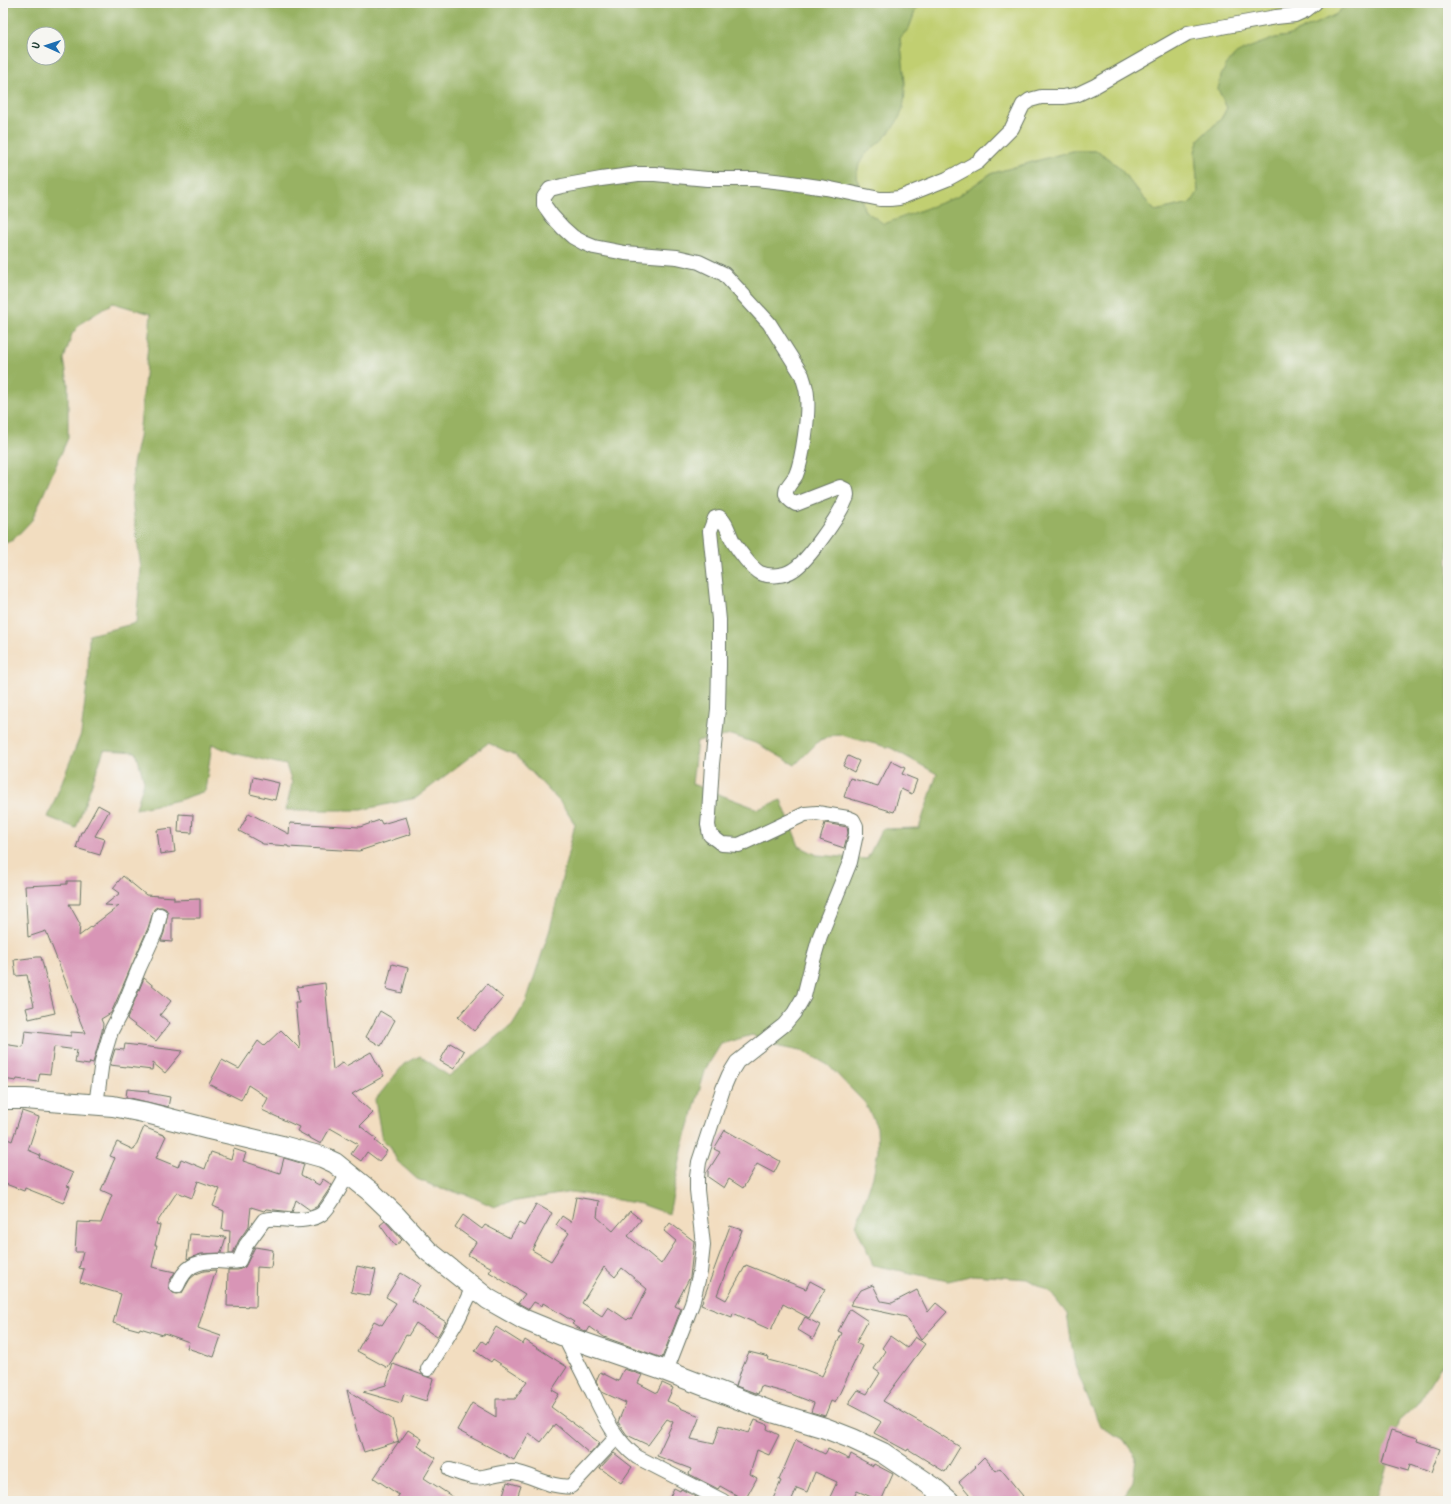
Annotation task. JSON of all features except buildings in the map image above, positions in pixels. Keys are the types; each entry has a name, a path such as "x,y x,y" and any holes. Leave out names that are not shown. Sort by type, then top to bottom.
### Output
{"main road":[{"path":"3,1099 25,1099 113,1106 143,1112 243,1138 310,1152 336,1164 371,1192 396,1216 428,1251 488,1299 525,1320 564,1336 666,1371 772,1412 825,1428 883,1453 933,1487 949,1501"}],"street":[{"path":"666,1371 692,1304 700,1272 703,1245 697,1190 697,1176 699,1162 723,1089 737,1062 784,1025 794,1013 804,996 820,936 850,862 856,834 856,826 853,820 818,813 805,814 739,845 722,844 710,835 708,825 712,764 718,708 719,666 719,620 710,531 711,526 715,518 719,517 723,520 734,543 756,571 771,575 784,574 802,564 820,541 847,499 847,495 846,490 840,487 796,504 788,499 787,488 796,475 804,440 807,403 805,384 802,375 769,323 724,274 699,262 677,257 625,253 594,247 584,243 563,228 552,216 544,205 544,197 550,189 562,186 601,178 638,174 655,174 707,179 756,179 826,188 880,199 899,198 947,180 978,162 1012,128 1023,105 1030,100 1041,97 1063,97 1076,95 1095,86 1188,33 1295,15 1306,10 1315,3"},
{"path":"96,1105 102,1061 110,1031 123,1008 156,931 160,916"},
{"path":"177,1286 182,1275 192,1265 215,1261 239,1261 246,1245 264,1220 269,1218 294,1220 312,1218 320,1214 326,1209 348,1174"},
{"path":"428,1369 458,1319 473,1287"},
{"path":"564,1336 602,1411 617,1437 628,1450 637,1457 723,1501"},
{"path":"450,1470 468,1476 482,1478 499,1473 512,1472 561,1487 571,1486 617,1437"}],"green space":[{"path":"3,3 918,3 909,28 900,38 905,82 902,112 891,130 862,159 857,174 864,210 884,224 957,197 990,174 1072,151 1098,151 1119,167 1155,211 1191,203 1198,192 1195,152 1199,139 1221,119 1227,108 1218,89 1221,76 1227,64 1236,54 1275,38 1288,36 1335,15 1348,3 1448,3 1448,1355 1418,1403 1399,1421 1385,1472 1375,1501 1120,1501 1133,1482 1136,1457 1123,1439 1100,1427 1075,1366 1067,1314 1050,1292 1027,1279 974,1275 948,1281 873,1265 856,1226 873,1176 878,1151 877,1127 865,1103 828,1065 805,1052 780,1047 752,1035 721,1044 706,1068 683,1146 669,1214 641,1204 572,1192 504,1203 494,1207 468,1195 441,1189 417,1179 397,1161 390,1146 382,1140 375,1100 404,1064 420,1056 449,1076 512,1025 526,1002 550,929 575,824 560,802 515,755 488,743 416,798 361,810 286,810 292,783 286,765 233,753 212,744 205,791 179,800 136,809 144,781 136,752 104,750 76,828 48,817 81,734 88,676 89,635 136,623 141,569 132,500 133,464 139,437 151,314 113,303 81,323 72,334 64,359 68,383 68,438 32,520 13,540 3,544","holes":["837,734 891,748 937,774 919,828 882,829 867,859 817,855 799,846 781,800 758,809 692,784 697,741 732,735 758,744 795,765 820,740"]},
{"path":"918,3 1348,3 1335,15 1288,36 1275,38 1218,89 1227,108 1221,119 1199,139 1195,152 1198,192 1192,203 1155,211 1119,167 1098,151 1072,151 990,174 957,197 884,225 864,210 857,175 859,162 870,149 882,140 905,83 900,38 909,28"}]}
